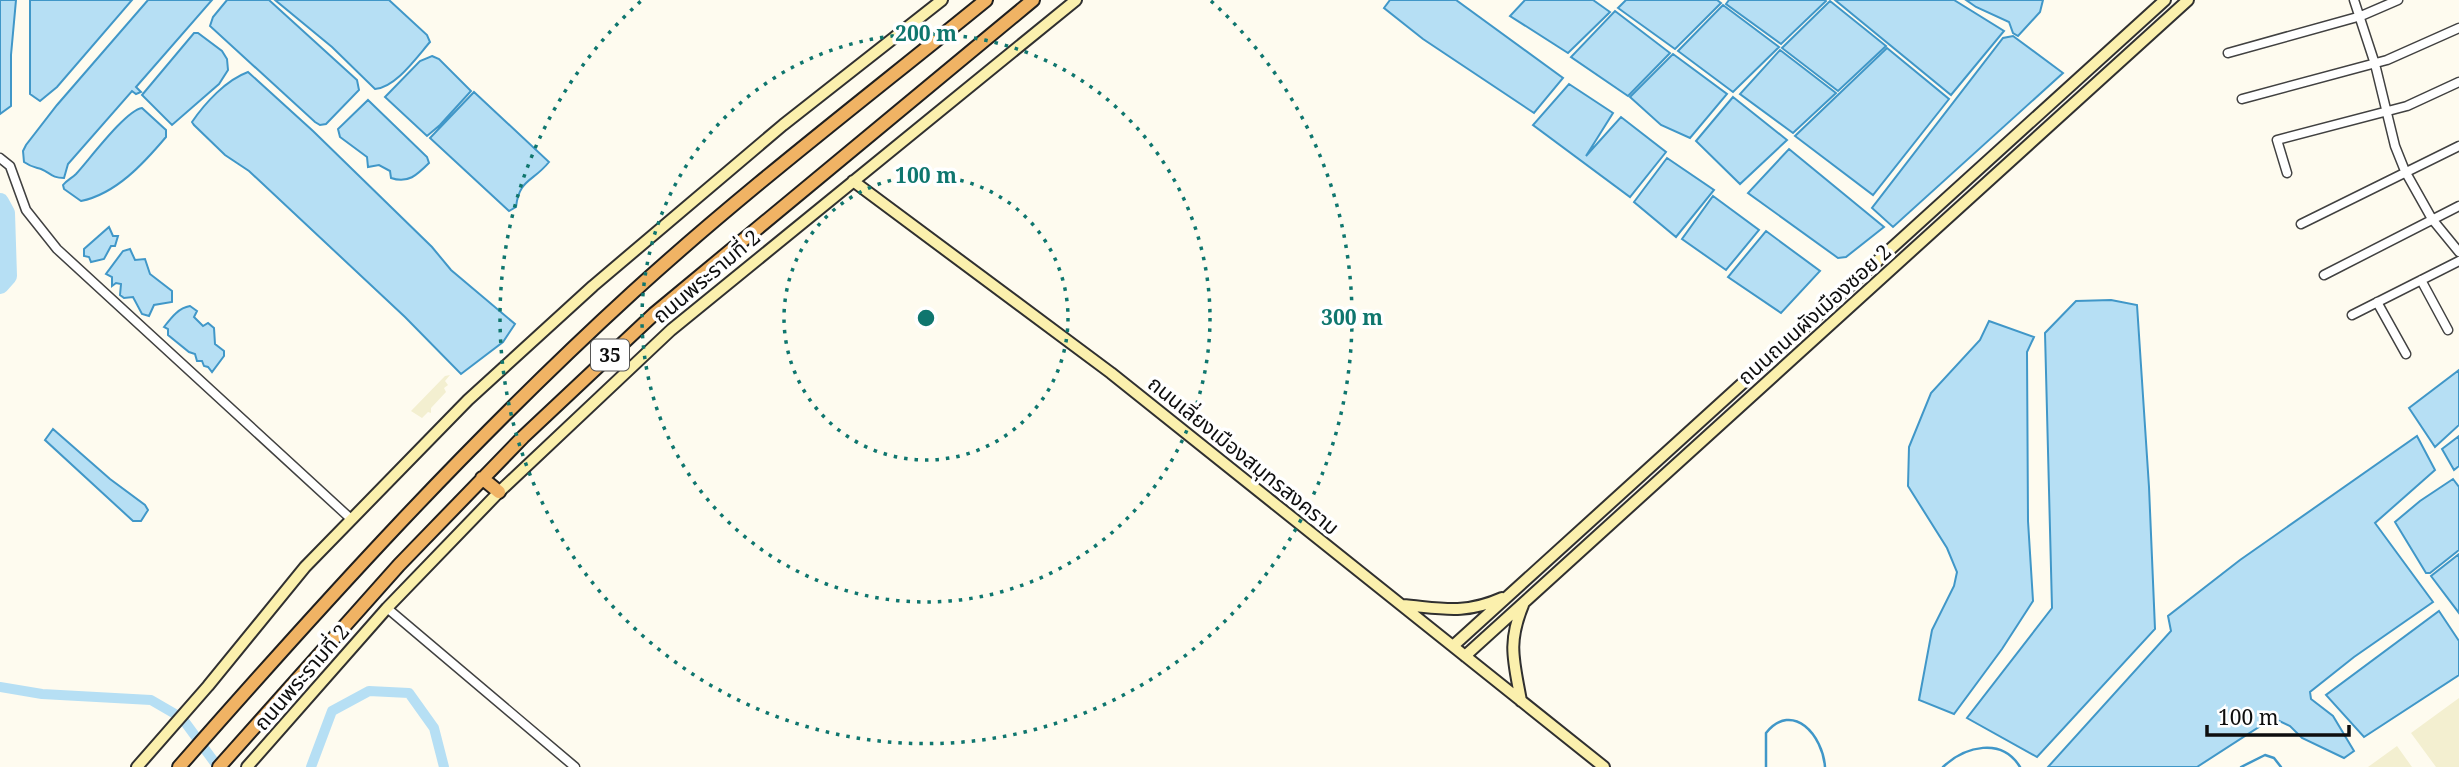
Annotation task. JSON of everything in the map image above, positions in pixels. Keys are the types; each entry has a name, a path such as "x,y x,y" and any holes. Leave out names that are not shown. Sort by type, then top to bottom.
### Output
{"highway":[{"name":"ถนนพระรามที่ 2","path":"182,764 377,545 512,406 634,292 774,173 986,0"},
{"name":"ถนนพระรามที่ 2","path":"219,767 399,565 482,478 654,314 1033,0"},
{"path":"482,478 499,492"}],"main road":[{"path":"137,767 305,567 433,434 593,286 783,125 942,0"},
{"name":"ถนนพระรามที่ 2","path":"247,767 387,608 499,492 671,330 1076,0"},
{"name":"ถนนถนนผังเมืองซอย 2","path":"1453,646 2165,0"},
{"name":"ถนนถนนผังเมืองซอย 2","path":"1465,656 2188,0"},
{"name":"ถนนเลี่ยงเมืองสมุทรสงคราม","path":"853,181 1111,373 1604,767"},
{"path":"1538,568 1549,580"},
{"path":"1402,605 1471,609 1510,594"},
{"path":"1521,701 1513,659 1513,628 1524,602"}],"street":[{"path":"2354,0 2375,64 2395,146 2405,171 2432,219 2459,252"},
{"path":"2228,53 2361,16 2398,0"},
{"path":"2242,99 2375,64 2459,27"},
{"path":"2287,173 2277,140 2387,113 2459,82"},
{"path":"2301,224 2459,146"},
{"path":"0,158 10,166 26,210 57,249 351,519"},
{"path":"2324,275 2459,206"},
{"path":"2352,315 2459,261"},
{"path":"2421,280 2448,330"},
{"path":"2377,302 2406,354"},
{"path":"387,608 575,767"}],"shaded area":[{"path":"450,375 445,381 448,385 444,388 446,392 431,408 431,413 428,412 422,418 411,411 445,376"},
{"path":"2459,698 2459,767 2436,767 2411,733"},
{"path":"2397,746 2412,767 2368,767"}],"water":[{"path":"0,0 16,0 11,55 11,106 0,114"},
{"path":"30,0 132,0 57,87 40,101 30,94"},
{"path":"148,0 212,0 136,87 141,92 136,94 132,91 68,164 64,178 24,162 23,151 26,145"},
{"path":"227,0 269,0 357,80 359,90 326,124 315,122 210,26 213,17"},
{"path":"275,0 389,0 427,35 430,42 398,77 375,89 332,47"},
{"path":"1390,0 1456,0 1563,78 1534,113 1423,39 1384,8"},
{"path":"1525,0 1593,0 1610,12 1568,53 1510,16"},
{"path":"1626,0 1717,0 1721,3 1675,49 1618,8"},
{"path":"1729,0 1826,1 1781,44 1726,4"},
{"path":"1835,0 1954,0 2004,31 1951,95"},
{"path":"1966,0 2043,0 2040,12 2018,36 2013,33 2009,22"},
{"path":"1830,1 1886,46 1838,91 1782,48"},
{"path":"1723,5 1779,47 1733,92 1678,51"},
{"path":"1615,11 1670,53 1628,96 1571,57"},
{"path":"194,33 198,33 222,51 227,59 228,70 219,84 172,125 142,95"},
{"path":"2013,36 2063,73 1893,227 1872,208 2003,38"},
{"path":"1887,48 1949,99 1873,195 1795,136"},
{"path":"1780,50 1836,93 1793,133 1740,94"},
{"path":"1673,54 1727,94 1690,138 1661,125 1630,97"},
{"path":"432,56 439,59 471,91 427,136 385,97 420,61"},
{"path":"248,72 432,247 451,270 515,324 503,342 461,374 405,317 249,171 225,155 194,125 192,122 217,93"},
{"path":"1569,84 1613,113 1586,156 1621,117 1666,152 1630,197 1533,125"},
{"path":"474,92 549,162 524,186 516,207 509,211 430,138"},
{"path":"1733,97 1787,140 1740,184 1696,141"},
{"path":"368,100 427,157 429,163 412,177 397,180 391,178 390,171 379,165 368,167 367,157 340,137 338,129"},
{"path":"142,108 166,130 166,137 148,157 117,185 94,197 81,201 64,189 63,185 118,126"},
{"path":"1789,149 1884,227 1846,257 1838,258 1748,193"},
{"path":"1667,158 1714,190 1676,237 1634,202"},
{"path":"1713,196 1759,230 1726,270 1682,239"},
{"path":"109,227 113,236 118,236 115,246 111,246 104,259 91,262 89,257 84,256 84,249"},
{"path":"1766,231 1820,271 1781,313 1728,277"},
{"path":"130,249 135,260 145,259 150,274 172,291 172,302 154,305 149,316 142,314 133,297 124,298 120,295 121,284 112,286 112,277 106,274 123,251"},
{"path":"2111,300 2137,305 2155,629 2037,757 1967,718 2052,608 2045,333 2076,301"},
{"path":"190,306 197,311 194,317 203,326 208,323 214,328 215,344 224,351 224,356 212,372 202,361 197,361 195,354 168,335 168,329 164,327 178,311"},
{"path":"1989,321 2034,337 2027,352 2028,521 2033,601 1954,714 1919,700 1932,630 1954,586 1957,572 1947,548 1908,486 1909,447 1931,393 1980,340"},
{"path":"2459,370 2459,425 2435,447 2409,408"},
{"path":"53,429 110,479 145,505 148,510 141,521 133,521 45,440"},
{"path":"2417,436 2435,470 2375,523 2433,602 2354,657 2310,692 2311,699 2333,716 2354,751 2344,758 2302,738 2290,726 2273,718 2197,767 2048,767 2171,631 2168,616 2240,560"},
{"path":"2459,436 2459,466 2454,470 2442,449"},
{"path":"2453,479 2459,487 2459,550 2430,573 2426,573 2395,522"},
{"path":"2459,554 2459,613 2431,576"},
{"path":"2439,611 2459,641 2459,675 2364,737 2326,695"}],"waterway":[{"path":"0,202 6,213 8,276 0,285"},
{"path":"0,687 42,694 151,700 182,718 215,763"},
{"path":"311,767 332,711 369,691 409,693 434,728 444,767"},
{"path":"1766,767 1766,733 1786,720 1796,721 1813,734 1819,744 1825,767"},
{"path":"1943,767 1962,754 1983,748 2003,751 2020,767"},
{"path":"2241,767 2265,755 2274,758 2281,767"}]}
